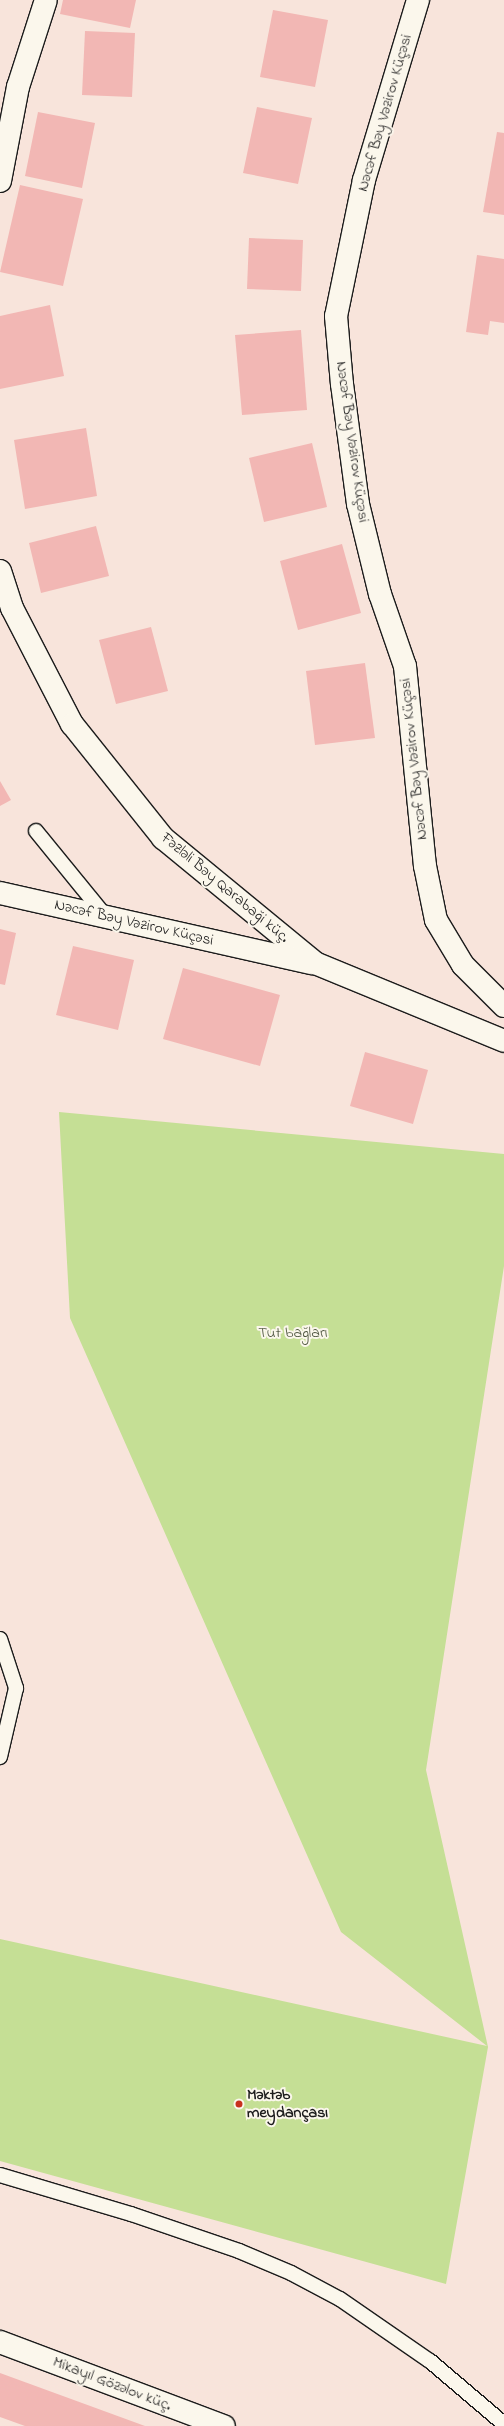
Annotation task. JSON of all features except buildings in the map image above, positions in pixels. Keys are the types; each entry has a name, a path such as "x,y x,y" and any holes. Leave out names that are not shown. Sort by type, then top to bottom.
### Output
{"street":[{"path":"0,181 18,87 46,0"},
{"name":"Nəcəf Bəy Vəzirov Küçəsi","path":"418,0 364,180 336,316 342,384 358,504 380,594 405,666 425,866 436,920 463,965 504,1006"},
{"name":"Fəzləli Bəy Qarabaği küç.","path":"0,571 12,608 72,724 164,838 315,964 504,1041"},
{"name":"Nəcəf Bəy Vəzirov Küçəsi","path":"0,893 315,964"},
{"name":"Mikayıl Gözəlov küç.","path":"0,2342 224,2426"}],"lane":[{"path":"36,831 108,918"},
{"path":"0,1639 16,1688 0,1757"},
{"path":"0,2175 138,2216 239,2251 291,2274 340,2299 430,2361 504,2424"}],"green space":[{"name":"Tut bağları","path":"59,1112 504,1154 504,1266 426,1770 488,2047 446,2284 0,2161 0,1939 487,2046 341,1932 70,1318"}],"place":[{"name":"Məktəb meydançası","path":"239,2104"}]}
